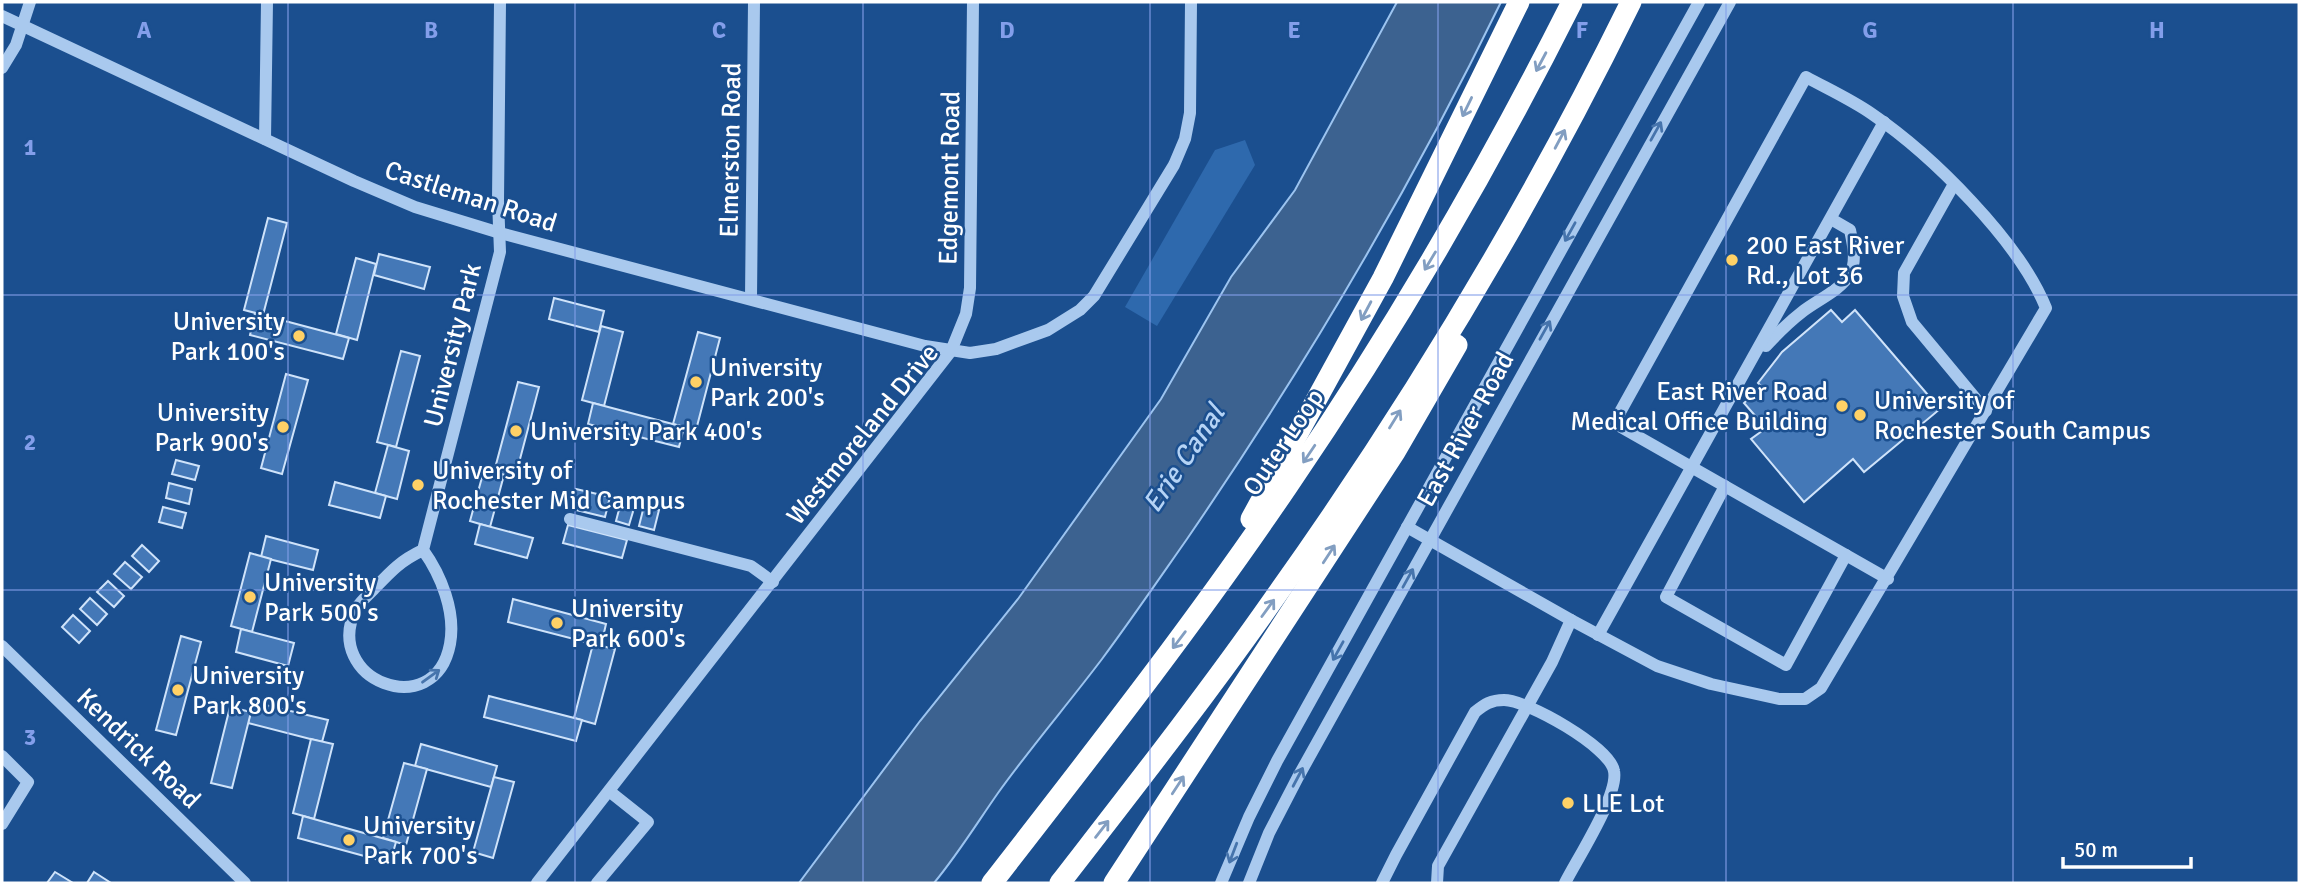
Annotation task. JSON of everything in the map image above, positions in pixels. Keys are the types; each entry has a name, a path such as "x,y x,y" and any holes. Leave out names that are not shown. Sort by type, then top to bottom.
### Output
{"highway":[{"path":"1196,617 1383,278 1519,2"},
{"name":"Outer Loop","path":"992,883 1196,617 1287,487 1388,331 1468,196 1572,2"},
{"path":"1114,883 1395,453 1472,316 1541,174 1631,2"},
{"path":"1060,883 1218,676 1333,513 1446,337 1541,174"}],"street":[{"path":"2,68 24,26 30,2"},
{"path":"265,139 267,2"},
{"name":"University Park","path":"423,550 500,252 500,2"},
{"name":"Elmerston Road","path":"751,298 754,2"},
{"name":"Edgemont Road","path":"951,352 966,314 970,288 973,2"},
{"name":"Westmoreland Drive","path":"537,883 951,352 970,353 996,349 1038,334 1080,310 1103,284 1174,164 1185,139 1190,113 1191,2"},
{"name":"East River Road","path":"1222,883 1236,845 1263,789 1699,2"},
{"name":"East River Road","path":"1249,883 1269,833 1293,786 1730,2"},
{"name":"Castleman Road","path":"2,16 415,207 500,233 951,352"},
{"path":"1407,527 1657,666 1712,684 1779,699 1805,699 1821,688 1888,579 2046,308 2037,285 2026,268 1954,184 1884,122 1806,77 1614,423 1888,579"},
{"path":"1598,635 1884,122"},
{"path":"1954,184 1904,273 1903,296 1913,322 1986,411"},
{"path":"1748,368 1780,330 1836,288 1850,273 1855,250 1850,230 1831,219"},
{"path":"1725,486 1665,597 1786,664 1846,555"},
{"path":"570,519 751,566 773,582"},
{"path":"423,550 438,570 453,628 449,652 441,668 431,679 405,689 386,685 369,676 350,651 349,629 357,607 401,561 423,550"},
{"path":"1437,883 1438,866 1552,662 1571,620"},
{"name":"Kendrick Road","path":"2,646 245,883"},
{"path":"1382,883 1475,712 1488,702 1506,699 1526,706 1572,731 1601,750 1615,769 1612,794 1565,883"},
{"path":"2,756 28,782 2,824"},
{"path":"597,883 648,822 609,791"}],"shaded area":[{"path":"1245,140 1255,165 1157,326 1125,307 1215,150"}],"water":[{"name":"Erie Canal","path":"1397,2 1501,2 1393,209 1354,276 1273,409 1187,539 1113,644 998,793 934,883 799,883 920,721 1018,599 1161,399 1231,277 1295,190"}],"building":[{"name":"University Park 100's","path":"268,218 287,223 263,315 244,310"},
{"path":"379,254 430,267 424,289 374,275"},
{"name":"University Park 100's","path":"356,258 376,264 357,340 336,334"},
{"path":"554,298 604,311 599,332 549,319"},
{"name":"East River Road Medical Office Building","path":"1831,310 1842,322 1855,310 1940,409 1864,472 1853,459 1804,502 1751,439 1766,428 1744,403 1762,387 1758,383 1782,352"},
{"name":"University Park 100's","path":"255,313 349,338 343,359 250,335"},
{"path":"601,326 623,332 604,406 582,400"},
{"name":"University Park 200's","path":"698,332 720,338 696,430 673,424"},
{"path":"401,351 420,356 396,447 377,442"},
{"name":"University Park 900's","path":"286,374 308,380 282,474 261,468"},
{"name":"University Park 400's","path":"518,382 539,387 515,478 494,472"},
{"name":"University Park 200's","path":"593,403 684,427 679,447 588,424"},
{"path":"388,445 409,451 397,499 375,493"},
{"path":"176,460 199,466 195,480 172,474"},
{"name":"University Park 400's","path":"484,470 504,475 490,527 470,521"},
{"path":"335,482 386,496 380,518 329,505"},
{"path":"169,483 192,489 189,504 166,498"},
{"path":"576,489 610,497 605,517 572,509"},
{"path":"621,502 635,505 629,525 616,521"},
{"path":"644,506 659,510 654,530 639,526"},
{"path":"163,507 186,513 182,528 159,522"},
{"path":"480,524 533,538 527,558 475,544"},
{"path":"568,525 627,540 622,558 563,543"},
{"name":"University Park 500's","path":"266,536 318,550 313,570 261,557"},
{"path":"142,545 159,561 149,572 132,556"},
{"name":"University Park 500's","path":"250,553 271,559 252,632 231,626"},
{"path":"125,562 142,577 131,589 114,574"},
{"path":"108,581 124,596 114,607 97,592"},
{"path":"90,598 107,614 97,625 80,609"},
{"name":"University Park 600's","path":"513,599 606,624 601,646 508,622"},
{"path":"73,615 90,631 79,643 62,627"},
{"name":"University Park 500's","path":"241,629 294,643 288,666 236,652"},
{"name":"University Park 800's","path":"181,636 201,642 176,735 156,730"},
{"name":"University Park 600's","path":"593,644 615,649 595,724 574,718"},
{"name":"University Park 600's","path":"489,696 582,720 576,741 484,717"},
{"path":"253,702 328,720 322,742 248,723"},
{"path":"230,707 251,712 232,788 211,783"},
{"name":"University Park 700's","path":"311,739 333,744 314,819 293,813"},
{"name":"University Park 700's","path":"421,744 497,766 491,787 415,766"},
{"name":"University Park 700's","path":"404,763 427,769 406,845 383,838"},
{"name":"University Park 700's","path":"494,777 514,782 493,858 473,852"},
{"name":"University Park 700's","path":"303,816 396,842 390,863 298,838"},
{"path":"55,872 73,883 47,883"},
{"path":"94,872 111,883 87,883"}],"place":[{"name":"200 East River Rd., Lot 36","path":"1732,260"},
{"name":"University Park 100's","path":"299,336"},
{"name":"University Park 200's","path":"696,382"},
{"name":"East River Road Medical Office Building","path":"1842,406"},
{"name":"University of Rochester South Campus","path":"1860,415"},
{"name":"University Park 900's","path":"283,427"},
{"name":"University Park 400's","path":"516,431"},
{"name":"University of Rochester Mid Campus","path":"418,485"},
{"name":"University Park 500's","path":"250,597"},
{"name":"University Park 600's","path":"557,623"},
{"name":"University Park 800's","path":"178,690"},
{"name":"LLE Lot","path":"1568,803"},
{"name":"University Park 700's","path":"349,840"}]}
